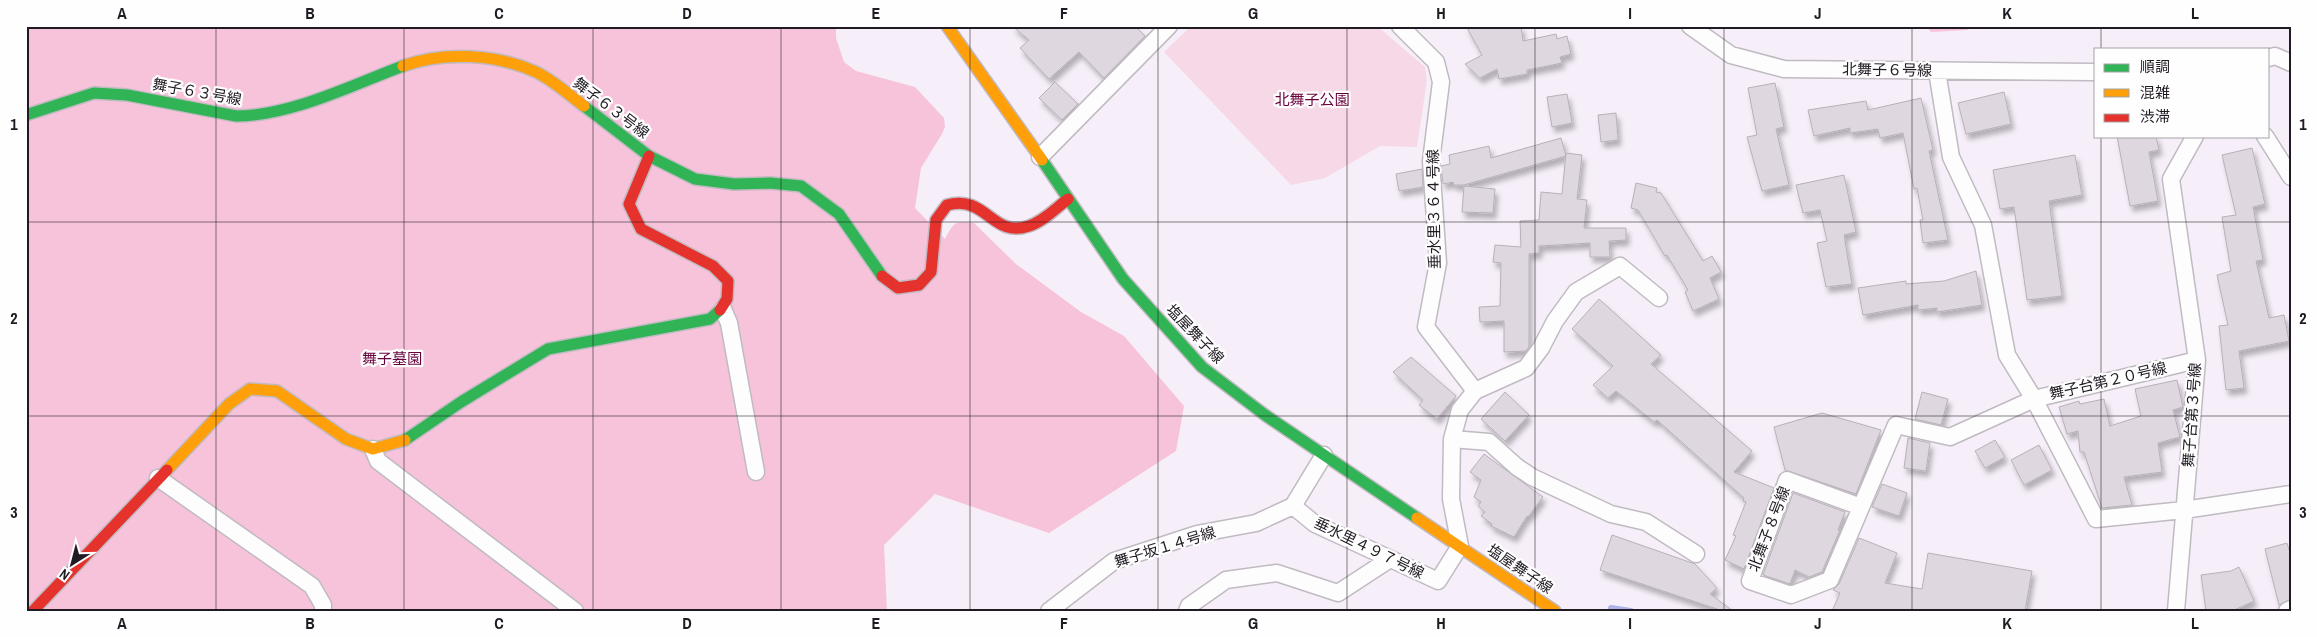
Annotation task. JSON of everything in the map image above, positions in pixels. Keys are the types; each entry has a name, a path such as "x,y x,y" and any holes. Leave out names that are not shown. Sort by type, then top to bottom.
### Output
{"street":[{"path":"1040,157 1169,26"},
{"name":"垂水里３６４号線","path":"1400,26 1436,62 1441,82 1431,161 1438,263 1426,327 1475,391"},
{"name":"北舞子６号線","path":"1690,26 1731,55 1784,69 2094,72"},
{"name":"塩屋舞子線","path":"953,29 1124,279 1202,367 1265,415 1555,611"},
{"path":"2270,57 2275,56 2291,63"},
{"name":"舞子６３号線","path":"26,115 94,93 128,95 236,116 254,116 293,107 420,60 468,57 504,60 538,74 610,125 649,156 695,179 734,184 770,183 801,186 839,214 883,277 898,288 919,285 931,272 936,220 947,205 961,202 977,206 989,218 1012,229 1030,226 1068,199"},
{"path":"1937,71 1951,157 1983,225 2007,355 2034,399"},
{"name":"舞子台第３号線","path":"2176,611 2197,360 2171,179 2194,138"},
{"path":"2266,138 2291,177"},
{"path":"33,611 229,404 250,388 277,391 346,439 373,449 405,440 461,402 548,349 710,319 723,310 728,296 728,281 713,266 641,229 629,204 649,156"},
{"path":"1460,546 1451,499 1452,438 1460,410 1475,391 1526,368 1541,348 1554,321 1576,292 1620,266 1659,298"},
{"path":"723,310 729,323 756,472"},
{"name":"舞子台第２０号線","path":"2184,510 2096,519 2034,399 2197,360"},
{"name":"北舞子８号線","path":"1861,507 1787,480 1750,581 1791,595 1830,580 1896,425 1950,436 2034,399"},
{"path":"1452,438 1489,442 1517,467 1532,477 1611,514 1646,522 1696,554"},
{"path":"373,449 378,461 575,611"},
{"path":"1293,506 1324,455"},
{"path":"158,478 312,586 323,606 323,611"},
{"path":"2184,510 2291,494"},
{"name":"垂水里４９７号線","path":"1293,506 1315,524 1438,581 1460,546"},
{"name":"舞子坂１４号線","path":"1049,611 1114,561 1197,534 1256,523 1293,506"},
{"path":"1187,611 1189,606 1226,580 1277,574 1338,593 1390,559"},
{"path":"2286,611 2291,609"}],"green space":[{"name":"舞子墓園","path":"26,26 836,26 836,38 844,62 856,71 915,87 944,118 945,127 942,134 921,168 915,208 945,239 955,224 962,222 974,223 1016,264 1081,312 1124,336 1184,406 1176,451 1049,533 935,494 884,545 887,611 26,611"},
{"name":"北舞子公園","path":"1191,26 1377,26 1425,67 1427,80 1417,147 1380,146 1325,178 1291,185 1164,52"},
{"path":"1926,26 1970,26 1968,30 1931,32"}],"building":[{"path":"1012,26 1135,26 1145,36 1104,78 1079,52 1049,79 1020,48 1029,40"},
{"path":"1466,26 1521,26 1523,41 1556,34 1557,39 1567,36 1571,54 1560,57 1562,63 1527,70 1527,74 1499,79 1497,69 1480,78 1465,64 1482,55"},
{"path":"1055,82 1078,104 1062,120 1039,98"},
{"path":"1775,83 1784,127 1776,129 1789,185 1762,191 1747,137 1757,135 1748,88"},
{"path":"2004,92 2011,124 1966,134 1958,103"},
{"path":"1567,94 1572,123 1552,127 1547,97"},
{"path":"1921,98 1933,150 1929,151 1948,240 1923,243 1920,220 1923,220 1917,188 1914,189 1903,133 1880,138 1878,129 1850,133 1850,128 1814,136 1808,110 1866,101 1868,110"},
{"path":"1616,113 1618,140 1601,142 1598,115"},
{"path":"1561,138 1566,156 1464,185 1454,185 1453,182 1443,184 1441,166 1450,164 1449,155 1489,146 1491,158"},
{"path":"2117,138 2156,138 2159,150 2149,152 2158,201 2130,206"},
{"path":"2252,148 2265,204 2253,207 2263,260 2256,261 2269,318 2284,315 2289,341 2239,351 2244,388 2226,390 2219,326 2228,325 2217,275 2231,271 2222,217 2236,215 2222,155"},
{"path":"1566,153 1582,155 1577,199 1587,200 1584,228 1626,228 1626,240 1609,241 1610,257 1590,257 1590,243 1539,246 1539,253 1529,254 1529,347 1526,351 1504,352 1504,321 1480,322 1479,307 1500,306 1501,263 1493,262 1495,245 1521,247 1520,221 1539,220 1541,192 1562,194"},
{"path":"2075,155 2082,195 2049,201 2062,296 2027,300 2014,207 2000,209 1993,170"},
{"path":"1422,169 1423,187 1399,191 1396,174"},
{"path":"1844,175 1856,232 1844,235 1852,284 1826,287 1817,243 1827,241 1820,210 1803,213 1796,185"},
{"path":"1636,183 1657,188 1656,192 1661,193 1703,261 1712,256 1721,272 1710,278 1719,299 1693,311 1685,292 1688,290 1667,255 1665,256 1638,210 1631,208"},
{"path":"1464,186 1495,189 1493,213 1462,212"},
{"path":"1976,271 1982,305 1937,312 1937,308 1918,310 1918,305 1863,315 1858,288 1906,281 1906,284 1944,281"},
{"path":"1599,299 1661,355 1651,364 1752,451 1734,472 1774,488 1744,569 1725,560 1736,536 1733,535 1746,502 1743,501 1744,498 1657,420 1654,422 1616,391 1608,398 1593,385 1613,366 1572,329"},
{"path":"1411,357 1456,396 1437,419 1419,405 1423,400 1393,372"},
{"path":"2177,380 2183,407 2173,410 2180,437 2158,443 2162,472 2124,477 2132,505 2102,508 2084,452 2080,452 2078,431 2067,434 2059,407 2079,401 2080,404 2104,399 2110,426 2141,416 2135,389"},
{"path":"1505,392 1529,415 1505,441 1481,419"},
{"path":"1922,392 1948,399 1941,425 1915,419"},
{"path":"1822,413 1881,430 1856,494 1785,470 1774,427"},
{"path":"1908,438 1930,443 1926,471 1904,468"},
{"path":"1995,440 2005,457 1985,468 1975,451"},
{"path":"2039,445 2052,470 2024,485 2011,460"},
{"path":"1484,454 1543,497 1527,516 1514,537 1491,526 1492,524 1481,516 1485,512 1478,506 1481,502 1474,497 1481,480 1470,472"},
{"path":"1882,484 1907,493 1899,516 1872,507"},
{"path":"1793,493 1845,512 1838,530 1840,530 1822,572 1809,577 1795,570 1790,584 1763,575"},
{"path":"1612,535 1695,564 1717,588 1710,594 1733,611 1723,611 1600,570"},
{"path":"1859,538 1897,553 1885,583 1922,589 1928,553 2032,571 2025,611 1832,611 1840,593 1833,590 1839,584"},
{"path":"2287,543 2291,556 2291,599 2279,605 2265,549"},
{"path":"2239,567 2254,601 2232,611 2206,611 2201,575 2231,571"}],"waterway":[{"path":"1611,608 1631,611"}],"traffic: fast":[{"path":"26,115 94,93 127,95 236,116 257,115 278,111 321,98 403,66"},
{"path":"584,106 649,156 695,179 734,184 770,183 801,186 839,214 882,276"},
{"path":"1042,160 1123,279 1202,367 1265,415 1417,518"},
{"path":"405,440 461,402 548,349 710,319 720,310"}],"traffic: slow":[{"path":"947,26 1042,160"},
{"path":"403,66 419,61 453,57 488,58 505,61 542,75 584,106"},
{"path":"167,470 229,404 250,389 277,391 346,439 373,449 405,440"},
{"path":"1417,518 1555,611"}],"traffic: jam":[{"path":"649,156 629,204 641,229 713,266 728,281 727,299 720,310"},
{"path":"882,276 898,288 919,285 931,272 936,220 947,205 960,203 971,205 1006,227 1016,228 1029,226 1040,221 1068,199"},
{"path":"33,611 167,470"}]}
